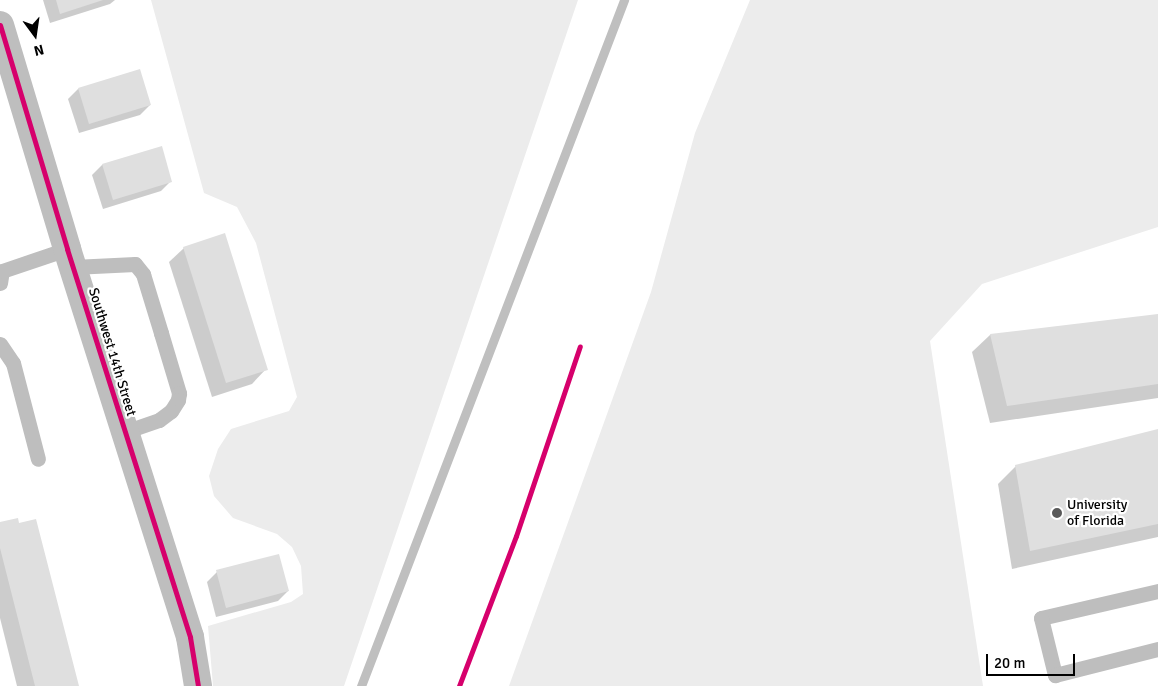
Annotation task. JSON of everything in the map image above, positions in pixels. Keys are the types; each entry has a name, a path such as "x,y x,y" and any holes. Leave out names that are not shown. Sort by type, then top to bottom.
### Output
{"street":[{"name":"Southwest 14th Street","path":"0,25 70,258 190,637 198,686"}],"lane":[{"path":"1,274 70,258 135,264 143,274 180,393 178,400 170,411 159,420 125,432"},
{"path":"0,344 13,363 38,459"},
{"path":"1158,591 1041,618 1055,675 1158,650"}],"shaded area":[{"path":"151,0 578,0 344,686 213,686 208,626 291,602 303,594 301,566 292,547 277,534 233,518 214,496 209,476 218,449 231,429 289,411 297,397 256,243 237,207 204,193"},
{"path":"750,0 1158,0 1158,227 982,284 930,341 983,686 509,686 651,292 695,133"}],"building":[{"path":"56,0 103,0 60,14"},
{"path":"140,69 151,105 89,124 78,88"},
{"path":"162,146 172,182 113,200 102,164"},
{"path":"225,233 268,370 226,383 183,247"},
{"path":"1158,314 1158,384 1007,406 990,334"},
{"path":"1158,429 1158,524 1030,551 1015,465"},
{"path":"18,518 19,523 36,519 79,686 35,686 0,548 0,522"},
{"path":"279,554 289,591 226,608 216,570"}],"waterway":[{"path":"361,686 624,0"}],"cycle path":[{"path":"0,25 67,249 190,637 198,686"},
{"path":"459,686 516,536 580,346"}],"place":[{"name":"University of Florida","path":"1057,513"}]}
